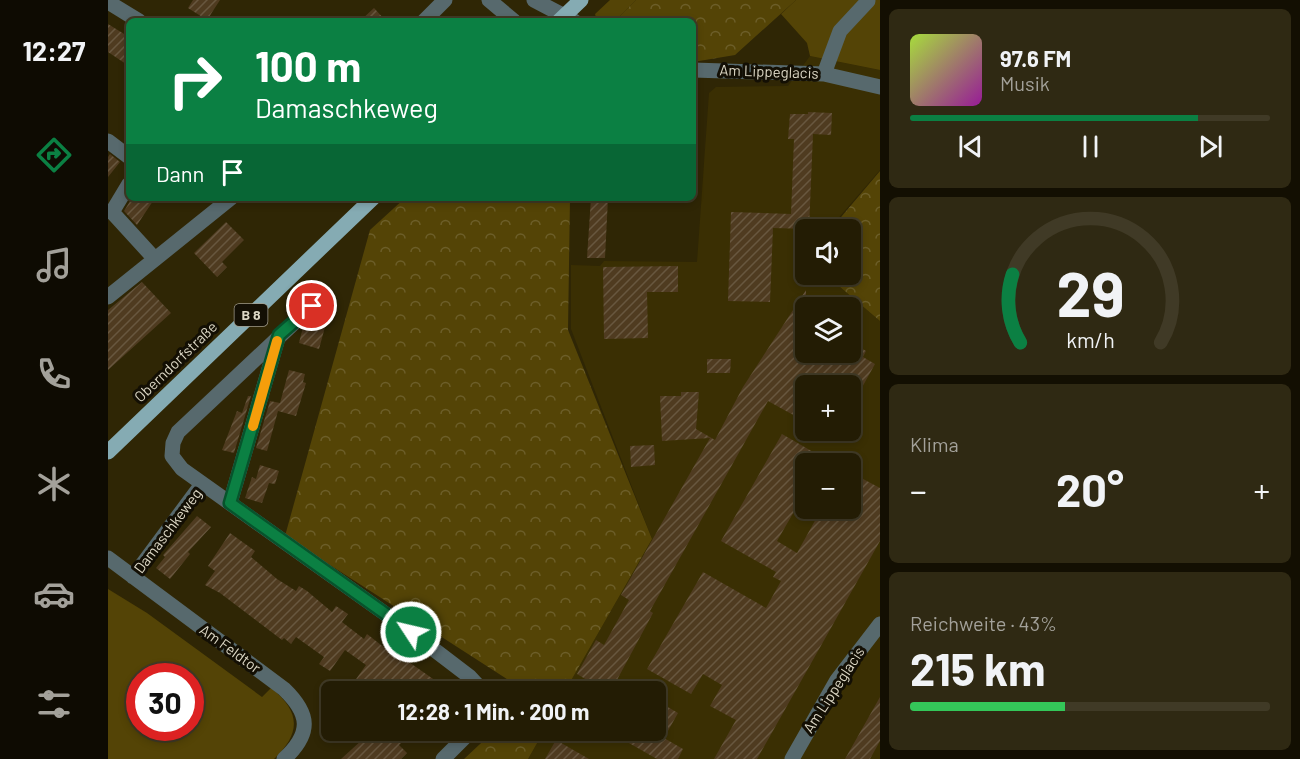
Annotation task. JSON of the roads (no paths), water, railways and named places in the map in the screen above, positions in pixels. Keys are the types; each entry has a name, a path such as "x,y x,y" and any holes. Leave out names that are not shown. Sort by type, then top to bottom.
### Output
{"main road":[{"path":"567,18 581,0"},
{"name":"Oberndorfstraße","path":"108,452 370,201"}],"street":[{"path":"427,18 445,0"},
{"path":"489,0 510,18"},
{"path":"534,0 564,18"},
{"path":"824,74 839,27 868,1"},
{"path":"108,2 134,18"},
{"name":"Am Lippeglacis","path":"696,70 824,74 880,87"},
{"path":"108,141 126,155"},
{"path":"126,189 112,212 154,258"},
{"path":"108,297 227,201"},
{"name":"Damaschkeweg","path":"328,308 312,306 279,335 176,438 172,456 182,469 202,484 411,632 474,681"},
{"path":"230,503 279,335"},
{"name":"Damaschkeweg","path":"133,578 202,484"},
{"name":"Am Feldtor","path":"108,558 284,689 300,704 304,717 303,732 294,749 284,759"},
{"name":"Am Lippeglacis","path":"792,759 837,680 880,624"},
{"path":"443,759 461,741"}]}
